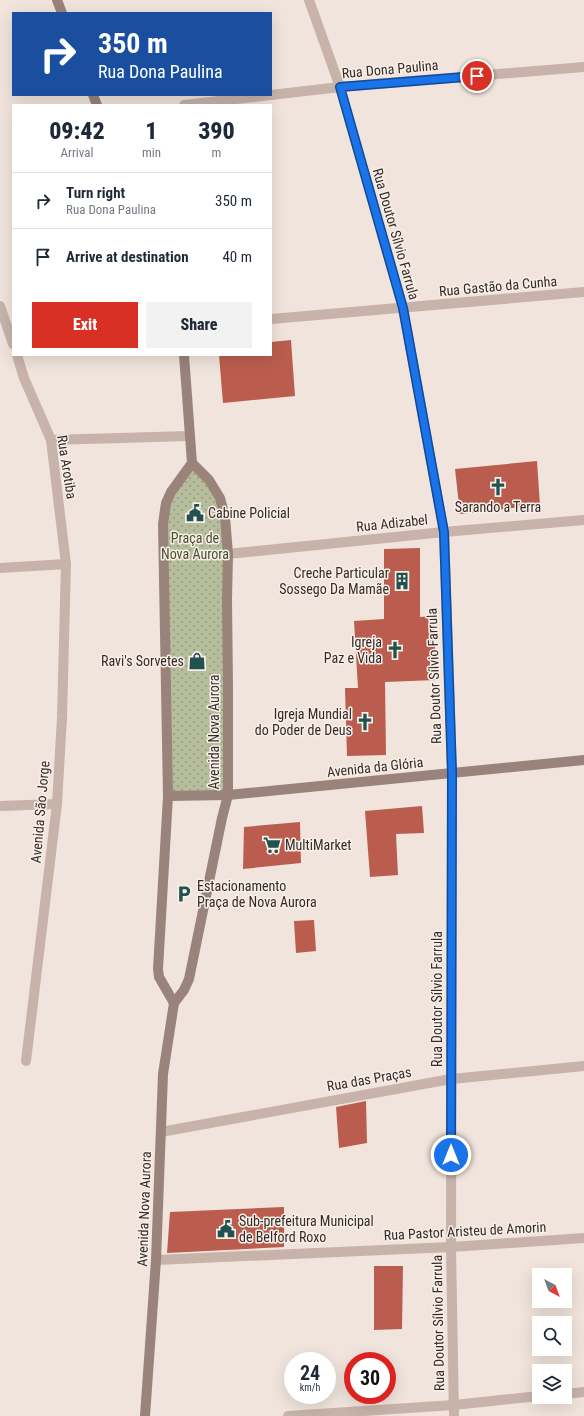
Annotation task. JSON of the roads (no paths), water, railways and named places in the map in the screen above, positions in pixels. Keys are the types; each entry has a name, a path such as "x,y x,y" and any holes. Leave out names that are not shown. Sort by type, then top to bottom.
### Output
{"street":[{"path":"57,0 62,12"},
{"name":"Rua Doutor Sílvio Farrula","path":"308,0 340,87 403,308 444,532 452,773 451,1247 454,1416"},
{"name":"Rua Dona Paulina","path":"272,95 340,87 584,68"},
{"name":"Rua Dona Paulina","path":"193,104 262,96"},
{"name":"Rua Gastão da Cunha","path":"272,319 584,292"},
{"path":"0,306 5,334 12,343"},
{"name":"Rua Arotiba","path":"17,356 24,378 51,440 66,564"},
{"path":"174,1004 159,977 158,969 168,796 163,524 166,503 171,492 192,463 184,356"},
{"path":"51,440 189,436"},
{"name":"Avenida Nova Aurora","path":"145,1416 156,1260 163,1074 174,1004 184,990 189,979 228,796 226,600 228,554 226,517 220,498 209,480 192,463"},
{"name":"Rua Adizabel","path":"228,554 444,532 584,520"},
{"path":"0,568 66,564"},
{"name":"Avenida São Jorge","path":"26,1061 57,804 62,717 66,564"},
{"name":"Avenida da Glória","path":"168,796 228,796 584,760"},
{"path":"0,806 57,804"},
{"name":"Rua das Praças","path":"161,1132 451,1079 584,1066"},
{"name":"Rua Pastor Aristeu de Amorin","path":"156,1260 451,1247 584,1238"},
{"path":"572,1393 584,1392"},
{"path":"288,1416 454,1405 532,1397"}],"place":[{"name":"Sarando a Terra","path":"498,487"},
{"name":"Cabine Policial","path":"195,513"},
{"name":"Creche Particular Sossego Da Mamãe","path":"402,581"},
{"name":"Igreja Paz e Vida","path":"395,650"},
{"name":"Ravi's Sorvetes","path":"197,661"},
{"name":"Igreja Mundial do Poder de Deus","path":"365,722"},
{"name":"MultiMarket","path":"272,845"},
{"name":"Estacionamento Praça de Nova Aurora","path":"184,894"},
{"name":"Sub-prefeitura Municipal de Belford Roxo","path":"226,1229"}],"park label":[{"name":"Praça de Nova Aurora","path":"195,546"}]}
